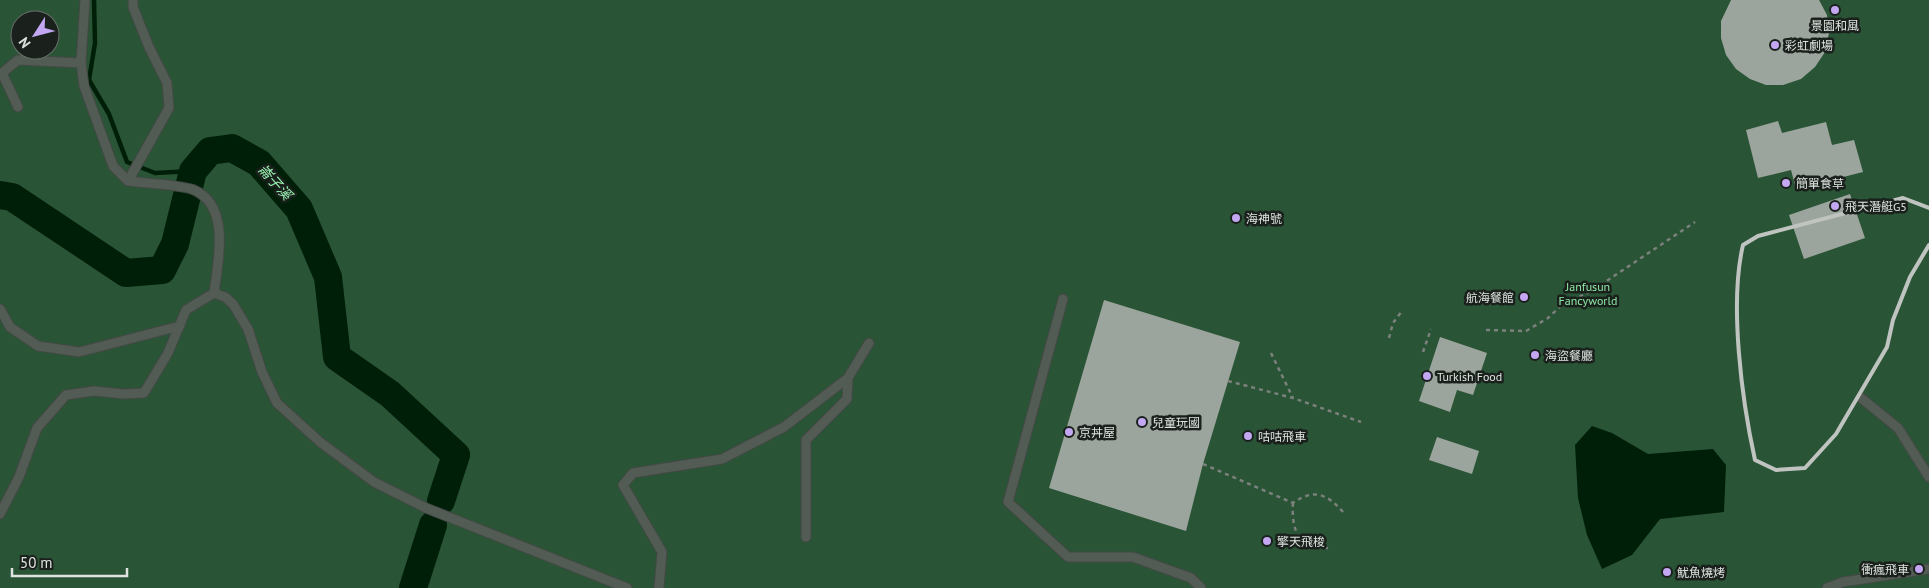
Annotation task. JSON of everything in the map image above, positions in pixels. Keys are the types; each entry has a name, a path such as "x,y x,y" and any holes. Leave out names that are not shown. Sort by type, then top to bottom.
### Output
{"lane":[{"path":"0,514 19,477 37,428 66,395 94,391 124,394 144,393 168,353 186,310 214,292 221,245 214,206 194,190 128,182 113,166 84,86 81,63 85,0"},
{"path":"128,182 170,108 167,83 149,47 133,6 133,0"},
{"path":"18,107 2,73 18,60 81,63"},
{"path":"214,292 225,297 233,304 248,330 262,372 277,403 320,442 374,482 426,508 627,588"},
{"path":"1063,299 1008,502 1068,557 1133,557 1191,578 1201,588"},
{"path":"0,309 10,326 38,346 79,352 180,326"},
{"path":"660,588 662,552 623,486 633,473 722,459 784,427 848,378 869,343"},
{"path":"806,538 806,440 848,399 848,378"},
{"path":"1861,398 1898,428 1929,477"},
{"path":"1827,588 1843,582 1929,569"}],"path":[{"path":"1486,330 1526,331 1548,318 1563,304 1590,292 1695,222"},
{"path":"1389,338 1393,323 1402,311"},
{"path":"1423,352 1431,329"},
{"path":"1271,353 1293,398"},
{"path":"1228,381 1293,398 1361,422"},
{"path":"1203,464 1293,503"},
{"path":"1293,503 1303,496 1313,495 1330,498 1343,512"},
{"path":"1293,503 1292,518 1298,534 1308,545 1328,548"}],"green space":[{"name":"Janfusun Fancyworld","path":"0,0 1929,0 1929,588 0,588"}],"shaded area":[{"path":"1592,426 1612,433 1648,454 1713,449 1726,465 1724,512 1660,519 1632,555 1602,569 1587,535 1578,498 1575,445"}],"building":[{"name":"彩虹劇場","path":"1731,0 1819,0 1827,15 1829,33 1825,52 1815,67 1801,79 1783,85 1766,85 1750,79 1736,69 1726,55 1721,38 1721,21"},
{"path":"1778,121 1782,133 1826,122 1832,145 1854,140 1863,172 1796,189 1791,170 1758,178 1746,130"},
{"path":"1850,194 1865,238 1804,259 1789,215"},
{"name":"兒童玩國","path":"1104,300 1240,342 1203,464 1186,531 1049,488"},
{"path":"1440,337 1487,353 1473,395 1457,390 1450,412 1419,401"},
{"path":"1437,437 1479,451 1472,474 1429,460"}],"waterway":[{"path":"94,0 95,43 89,80 109,114 127,162 155,173 193,171"},
{"name":"崙子溪","path":"0,195 12,197 126,273 162,270 175,244 193,171 210,151 232,148 259,163 299,209 328,277 337,357 390,394 456,455 441,501"},
{"name":"崙子溪","path":"413,588 433,525"}],"railway":[{"path":"1929,208 1903,198 1758,236 1743,245 1739,269 1737,323 1742,382 1755,460 1776,470 1805,468 1836,434 1887,347 1893,320 1910,277 1929,245"}],"place":[{"name":"景園和風","path":"1835,10"},
{"name":"彩虹劇場","path":"1775,45"},
{"name":"簡單食草","path":"1786,183"},
{"name":"飛天潛艇G5","path":"1835,206"},
{"name":"海神號","path":"1236,218"},
{"name":"航海餐館","path":"1524,297"},
{"name":"海盜餐廳","path":"1535,355"},
{"name":"Turkish Food","path":"1427,376"},
{"name":"兒童玩國","path":"1142,422"},
{"name":"京丼屋","path":"1069,432"},
{"name":"咕咕飛車","path":"1248,436"},
{"name":"擎天飛梭","path":"1267,541"},
{"name":"衝瘋飛車","path":"1919,569"},
{"name":"魷魚燒烤","path":"1667,572"}]}
